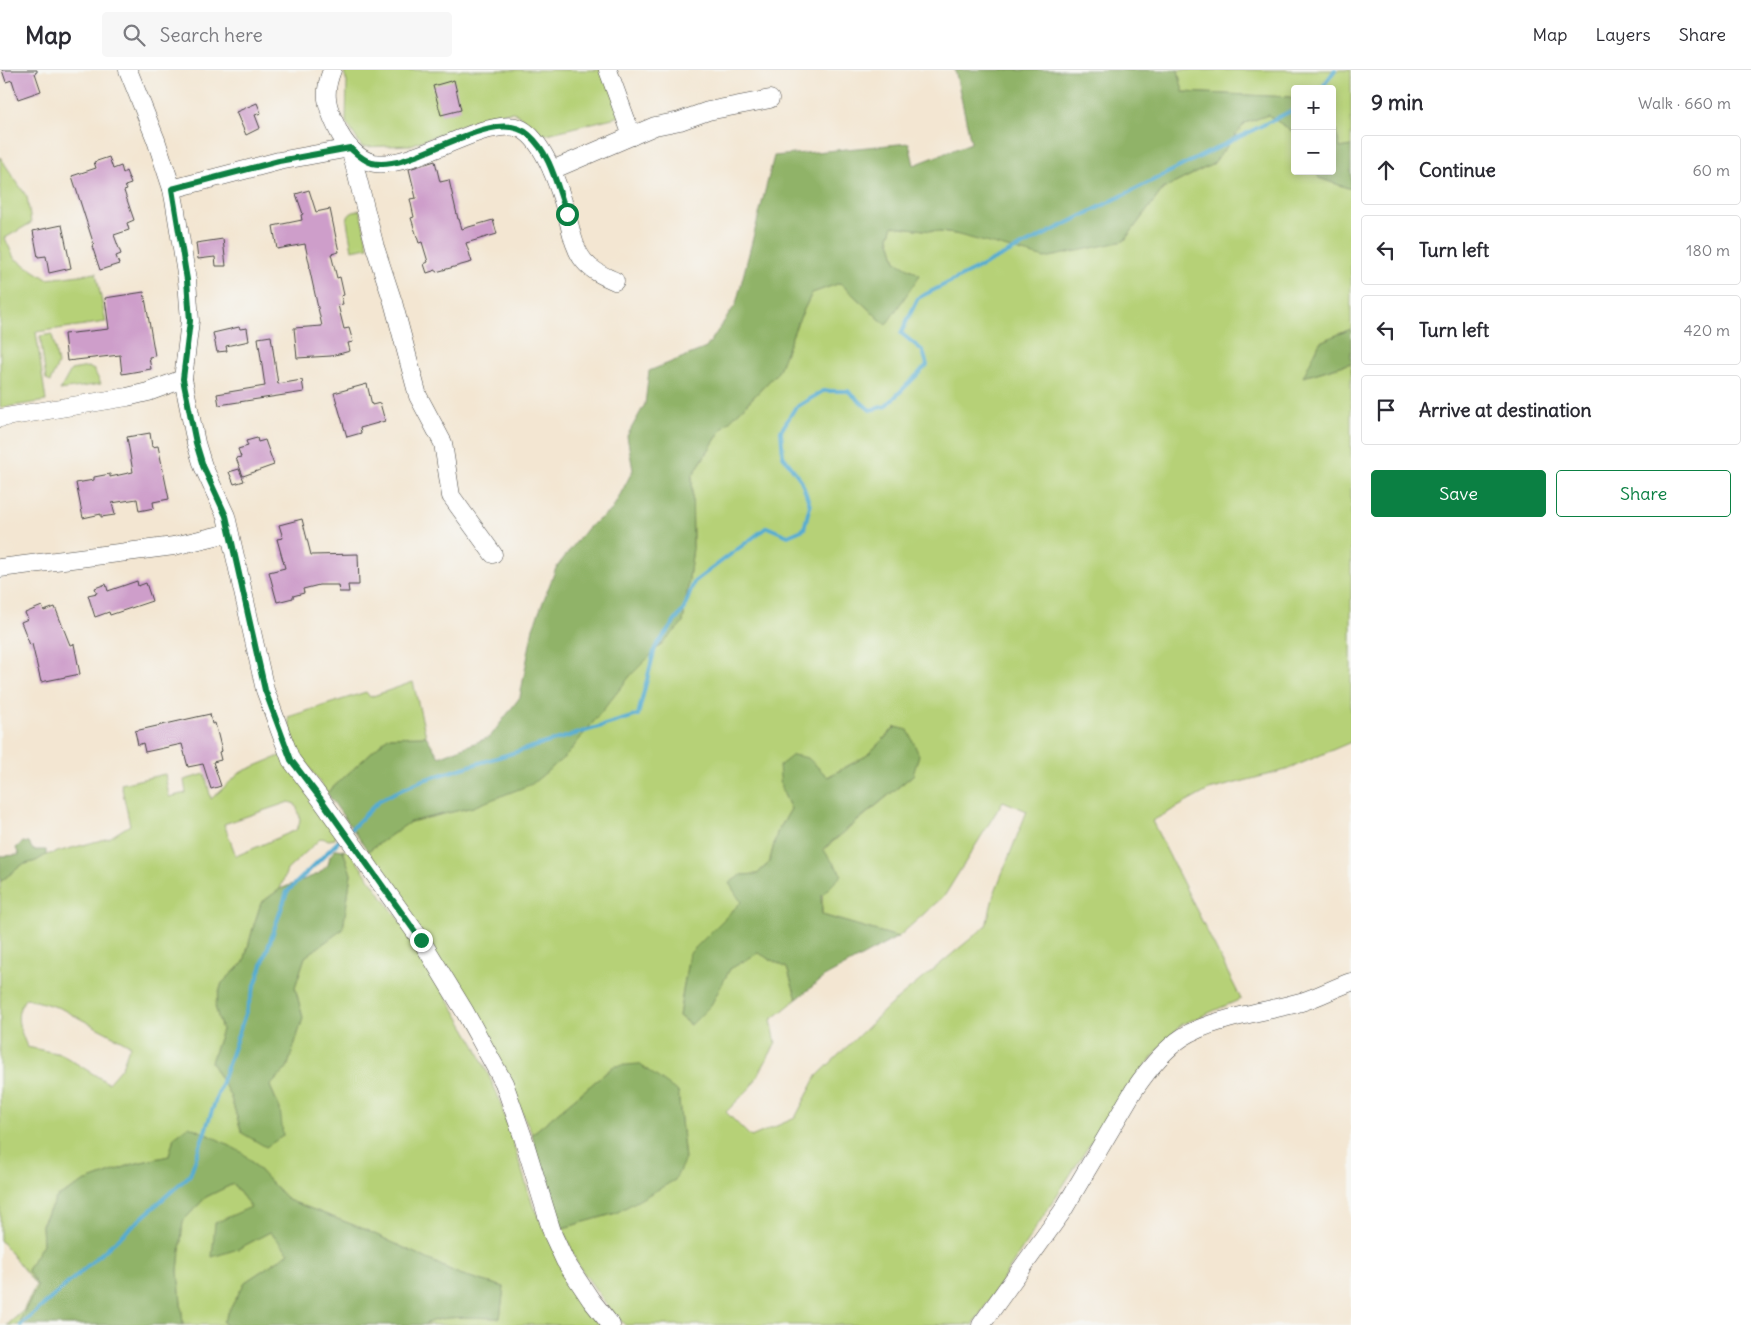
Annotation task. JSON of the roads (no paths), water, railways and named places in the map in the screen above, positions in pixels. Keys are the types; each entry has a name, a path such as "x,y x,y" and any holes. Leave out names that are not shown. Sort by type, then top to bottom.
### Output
{"street":[{"path":"128,70 156,140 172,189 187,280 190,321 183,379 196,443 203,466 226,516 265,690 291,760 421,940 465,1012 504,1083 523,1137 552,1234 565,1262 611,1325"},
{"path":"332,70 326,94 332,118 339,133 350,148 360,157 373,163 392,163 481,131 510,126 520,129 536,142 546,155 567,214 571,234 583,260 597,272 615,281"},
{"path":"608,70 632,136"},
{"path":"552,170 656,126 680,121 708,111 770,99"},
{"path":"172,189 279,161 350,148"},
{"path":"350,148 375,247 393,302 418,396 443,443 451,496 492,554"},
{"path":"0,418 127,397 148,392 183,379"},
{"path":"0,568 174,546 229,533"},
{"path":"981,1325 1062,1212 1134,1090 1145,1073 1160,1057 1183,1037 1207,1025 1303,1001 1351,982"}],"waterway":[{"path":"1324,85 1335,70"},
{"path":"350,830 380,800 420,781 638,715 655,648 684,609 694,582 767,527 788,536 804,529 810,505 801,480 783,456 781,431 795,408 823,391 848,391 870,410 886,406 927,365 923,351 901,333 918,298 1291,111"},
{"path":"21,1325 190,1175 287,892 343,837"}]}
